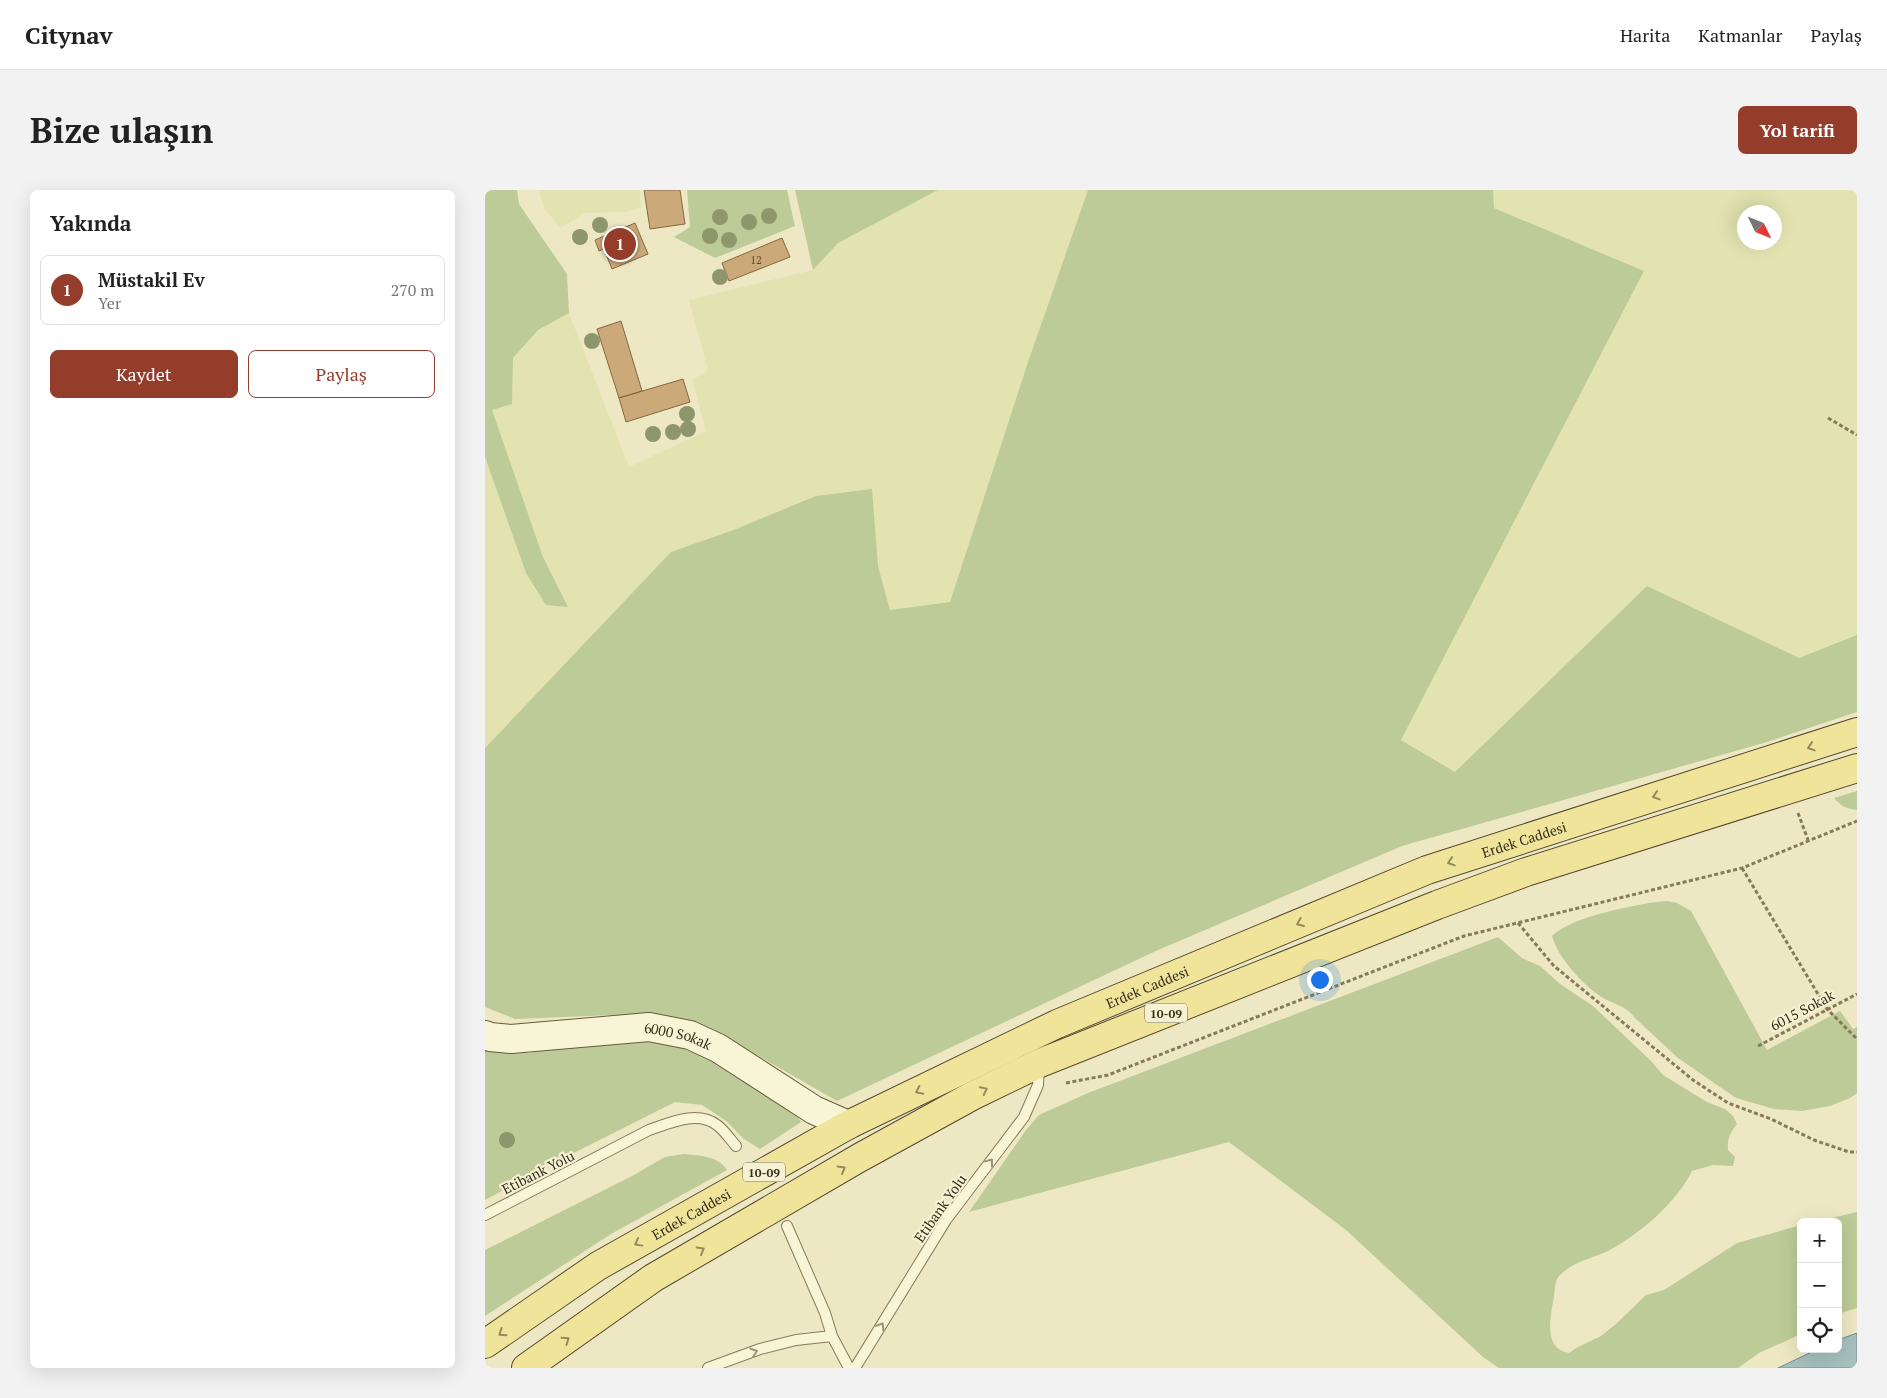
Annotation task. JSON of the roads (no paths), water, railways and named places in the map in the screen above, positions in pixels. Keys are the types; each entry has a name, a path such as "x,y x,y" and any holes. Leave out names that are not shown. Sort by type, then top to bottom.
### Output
{"main road":[{"name":"Erdek Caddesi","path":"485,1344 598,1266 847,1125 1057,1024 1427,870 1857,732"},
{"name":"10-09","path":"526,1368 653,1278 859,1158 972,1096 1039,1074 1428,909 1526,872 1857,768"}],"street":[{"name":"6000 Sokak","path":"485,1035 511,1039 649,1027 690,1035 718,1048 814,1110 847,1125"}],"lane":[{"name":"Etibank Yolu","path":"855,1368 946,1220 1024,1117 1039,1074"},
{"name":"Etibank Yolu","path":"485,1215 649,1130 678,1121 694,1117 717,1124 736,1146"},
{"path":"787,1226 825,1313 832,1336 849,1368"},
{"path":"708,1368 796,1340 832,1336"}],"water":[{"path":"1857,1333 1857,1368 1778,1368 1810,1353 1842,1353 1842,1339"}],"place":[{"name":"Müstakil Ev","path":"620,244"}]}
